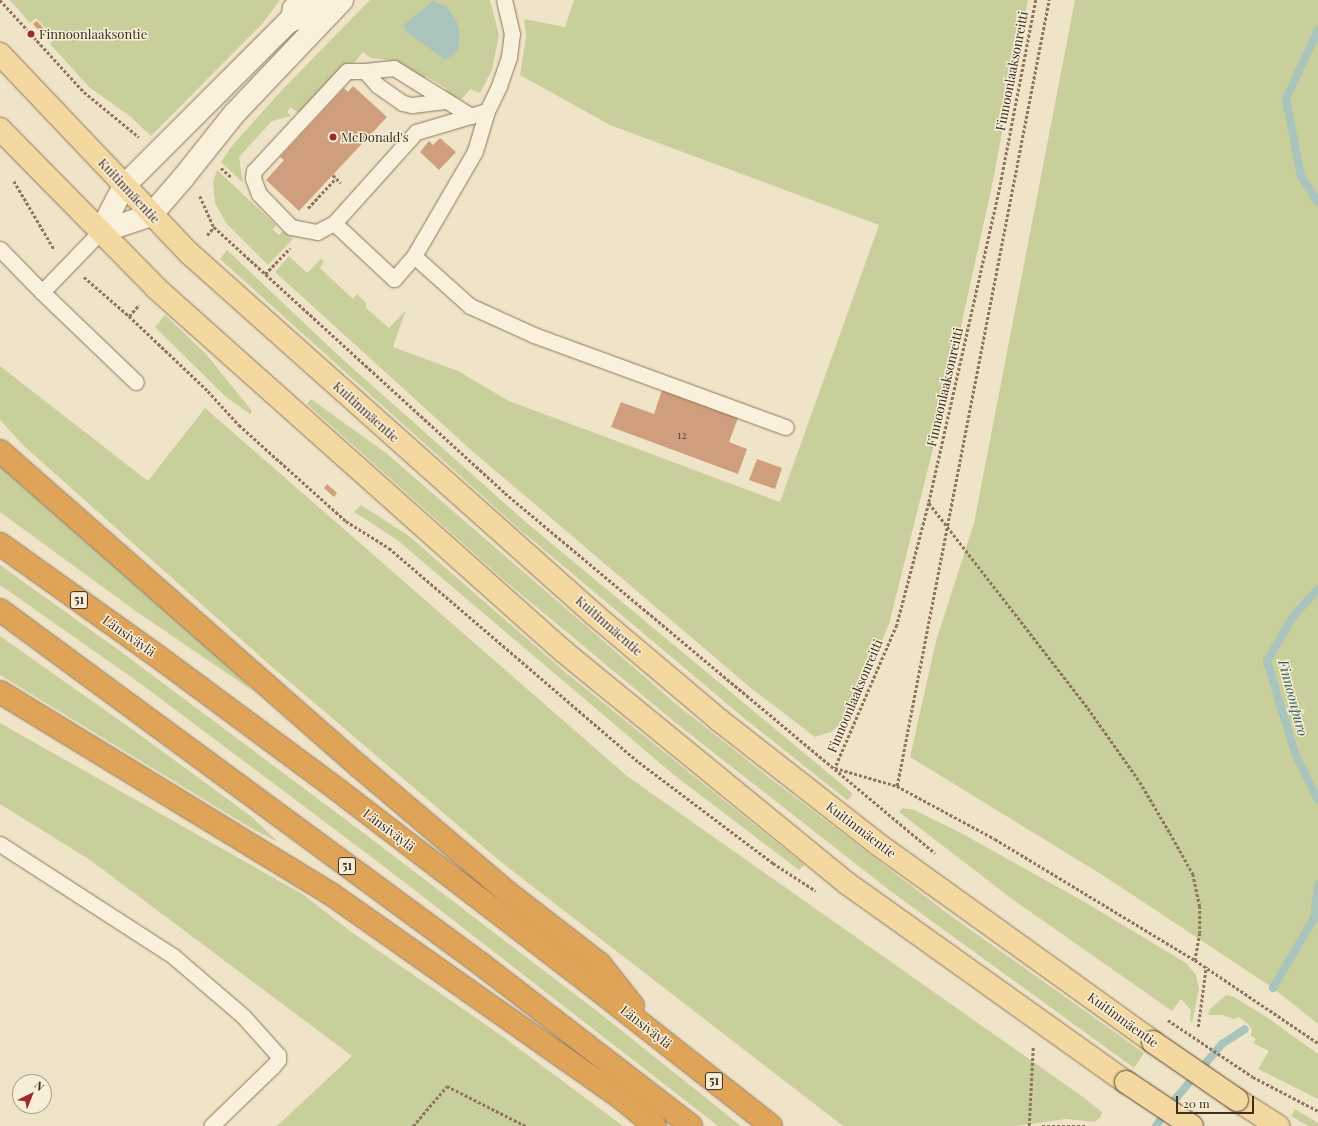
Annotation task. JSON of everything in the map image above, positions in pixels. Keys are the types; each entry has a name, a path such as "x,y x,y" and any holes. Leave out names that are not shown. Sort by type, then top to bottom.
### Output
{"highway":[{"path":"0,451 361,768 507,892 600,964 658,1037"},
{"name":"Länsiväylä","path":"0,544 157,656 338,790 771,1126"},
{"name":"51","path":"0,610 481,964 691,1126"},
{"path":"0,692 331,894 621,1098 655,1126"}],"main road":[{"name":"Kuitinmäentie","path":"0,54 151,215 198,261 396,439 719,720 878,845 1153,1042 1237,1100 1278,1126"},
{"path":"0,129 156,288 563,651 848,884 1126,1082 1192,1126"}],"street":[{"path":"100,232 124,186 158,154 287,23 299,17 317,0"},
{"path":"100,232 151,215 183,178 242,104 342,0"}],"lane":[{"path":"287,23 290,7 296,0"},
{"path":"334,223 394,279 414,256 476,151 487,111 500,86 509,57 512,34 504,0"},
{"path":"470,116 443,101 394,68 347,71 254,170 253,178 259,194 291,227 317,232 334,223 416,132 487,111"},
{"path":"365,71 377,85 403,103 412,105 443,101"},
{"path":"42,292 100,232"},
{"path":"0,250 136,382"},
{"path":"414,256 470,306 520,329 786,427"},
{"path":"0,844 173,956 243,1016 278,1055 278,1060 273,1066 211,1126"}],"path":[{"path":"0,0 84,92 158,154"},
{"name":"Finnoonlaaksonreitti","path":"835,768 897,625 929,503 997,199 1036,0"},
{"path":"897,786 1049,0"},
{"path":"183,178 200,195 214,227 505,493 938,855"},
{"path":"304,212 336,178"},
{"path":"929,503 1024,622 1088,708 1140,782 1170,833 1193,874 1200,906 1200,933 1195,960"},
{"path":"835,768 897,786 995,839 1195,960 1318,1043"},
{"path":"1198,1027 1206,967"},
{"path":"1162,1016 1253,1077 1318,1112"},
{"path":"1029,1126 1033,1046"},
{"path":"413,1126 447,1086 526,1126"},
{"path":"1042,1126 1086,1126"}],"green space":[{"path":"10,0 280,0 263,23 151,136 131,117 89,87 50,44 55,38 36,18 30,23"},
{"path":"370,0 490,0 499,35 492,70 480,93 470,89 462,99 456,98 445,93 447,89 426,76 423,81 394,61 371,58 363,52 355,62 343,66 299,113 290,107 287,112 291,116 272,121 239,157 243,183 221,162 231,147 281,91"},
{"path":"574,0 1028,0 991,190 941,417 889,624 849,717 831,732 815,737 752,689 471,450 275,272 289,256 307,273 321,259 324,261 320,268 353,299 357,294 366,303 366,308 389,328 406,310 393,347 458,371 509,401 780,502 879,225 610,125 520,75 526,37 524,19 565,27"},
{"path":"1075,0 1318,0 1318,1024 1273,988 1104,876 910,757 936,641 974,523"},
{"path":"217,170 276,225 273,230 279,235 283,231 293,239 268,265 226,223 215,203 213,182"},
{"path":"227,250 339,356 528,524 852,793 851,797 847,800 745,719 517,527 220,259"},
{"path":"165,315 206,354 252,411 250,414 226,397 155,327"},
{"path":"0,366 148,481 205,408 627,776 1083,1097 1102,1112 1100,1118 1095,1122 1066,1119 1016,1126 843,1126 501,862 264,660 24,446 0,420"},
{"path":"311,399 386,453 676,704 771,779 947,913 1144,1053 1134,1068 889,890 677,724 504,580 307,404"},
{"path":"0,466 226,664 253,691 137,612 0,512"},
{"path":"361,505 409,536 565,672 804,865 799,870 674,775 396,539 354,512"},
{"path":"0,565 120,651 365,834 602,1015 741,1126 718,1126 386,868 141,684 0,585"},
{"path":"0,636 136,732 252,817 278,842 254,830 0,675"},
{"path":"0,723 304,895 350,931 502,1036 623,1126 277,1126 352,1056 90,860 0,804"},
{"path":"903,808 914,810 961,833 1083,901 1186,963 1196,975 1199,989 1192,1023 1190,1020 1191,1010 1181,999 1172,1011 1012,899 899,812"},
{"path":"1226,995 1234,997 1268,1018 1318,1054 1318,1099 1258,1069 1269,1051 1253,1043 1256,1039 1251,1036 1252,1029 1247,1023 1239,1017 1234,1019 1222,1015 1208,1015 1210,1009"},
{"path":"1295,1109 1318,1123 1318,1126 1308,1126 1291,1116"}],"water":[{"path":"433,1 447,7 457,22 460,36 458,49 452,56 444,59 406,31 404,25"}],"building":[{"path":"37,21 46,31 42,34 33,24"},
{"name":"McDonald's","path":"353,86 387,117 299,211 266,180 284,160 280,157 344,88 348,92"},
{"path":"440,138 456,152 439,170 420,152 429,141 433,145"},
{"path":"662,390 738,418 729,442 747,449 738,474 611,427 621,402 654,414"},
{"path":"757,459 782,468 775,489 749,480"},
{"path":"327,484 337,493 334,497 324,488"}],"waterway":[{"name":"Finnoonpuro","path":"1318,30 1286,99 1301,176 1318,202"},
{"name":"Finnoonpuro","path":"1318,589 1293,617 1267,661 1295,753 1318,800"},
{"name":"Finnoonpuro","path":"1273,988 1314,918 1318,884"},
{"name":"Finnoonpuro","path":"1156,1126 1177,1097 1222,1044 1245,1029"}],"place":[{"name":"Finnoonlaaksontie","path":"31,34"},
{"name":"McDonald's","path":"333,137"}]}
